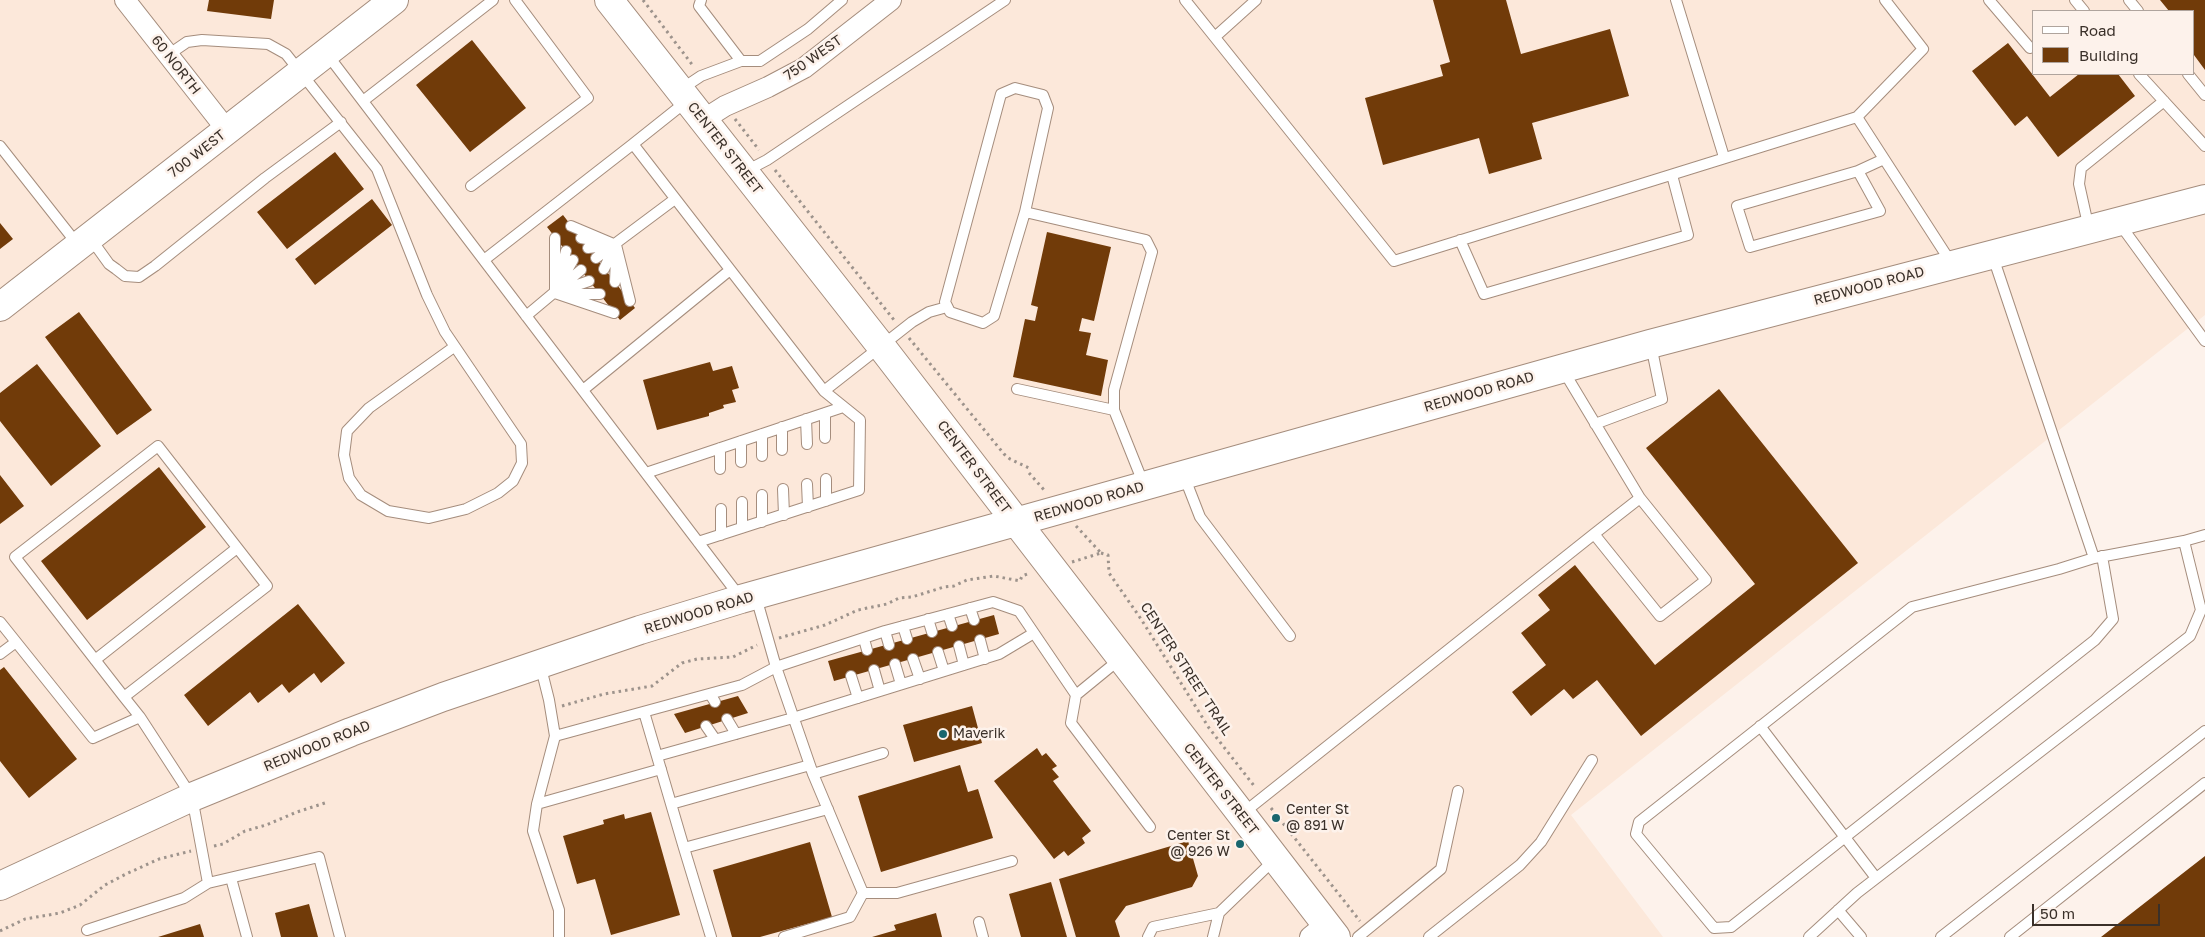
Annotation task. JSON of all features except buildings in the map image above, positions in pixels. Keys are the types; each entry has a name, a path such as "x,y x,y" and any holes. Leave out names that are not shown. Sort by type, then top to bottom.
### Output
{"main road":[{"name":"700 WEST","path":"0,307 394,0"},
{"name":"CENTER STREET","path":"609,0 693,97 744,173 881,346 1275,859 1324,933"},
{"name":"REDWOOD ROAD","path":"0,886 192,797 351,732 539,663 749,597 1562,368 2205,199"}],"street":[{"name":"60 NORTH","path":"125,0 227,130"},
{"name":"750 WEST","path":"693,97 725,106 774,84 804,68 891,0"}],"lane":[{"path":"363,101 493,0"},
{"path":"471,186 588,98 515,0"},
{"path":"701,0 699,6 741,61"},
{"path":"484,260 741,61 760,61 808,29 842,0"},
{"path":"744,173 768,160 1004,0"},
{"path":"1185,0 1216,36 1394,260 1672,175 1724,157 1857,118 1923,49 1886,0"},
{"path":"1216,36 1256,0"},
{"path":"1676,0 1724,157"},
{"path":"1990,0 2030,48 2032,48"},
{"path":"2075,0 2083,10"},
{"path":"2129,0 2137,10"},
{"path":"168,55 187,42 268,44 286,54 377,169 427,295 445,332 520,444 522,463 513,481 498,493 466,509 429,518 388,511 361,495 349,478 344,455 347,432 369,408 454,347"},
{"path":"326,53 698,542 749,597 812,770 863,893"},
{"path":"2140,75 2205,146"},
{"path":"2189,75 2205,95"},
{"path":"1014,88 1043,95 1048,108 1025,212 994,316 983,323 950,312 944,302 1001,94 1014,88"},
{"path":"2089,230 2079,184 2081,168 2164,101"},
{"path":"1857,118 1952,264"},
{"path":"0,146 84,242 125,276 139,276 155,266 265,178 341,122"},
{"path":"633,144 824,391 860,420 859,490 698,542"},
{"path":"1858,171 1880,211 1750,247 1737,206 1858,171 1884,158"},
{"path":"1460,240 1484,294 1688,235 1672,175"},
{"path":"596,258 675,199"},
{"path":"1025,212 1146,240 1152,252 1114,390 1114,410 1144,486"},
{"path":"2118,222 2205,340"},
{"path":"571,226 616,244"},
{"path":"555,238 555,293"},
{"path":"581,238 616,244"},
{"path":"588,248 616,244"},
{"path":"604,269 616,244"},
{"path":"615,282 616,244"},
{"path":"616,244 626,297"},
{"path":"555,293 566,251"},
{"path":"1993,256 2098,557 2113,619 2096,640 1730,927 1714,928 1636,834 1639,822 1912,607 2059,570 2098,557 2205,535"},
{"path":"555,293 573,260"},
{"path":"526,316 581,270"},
{"path":"583,390 730,270"},
{"path":"555,293 589,281"},
{"path":"555,293 600,294"},
{"path":"555,293 611,309"},
{"path":"824,391 881,346 930,312 947,307"},
{"path":"1595,424 1662,399 1650,344"},
{"path":"1562,368 1640,498 1706,580 1660,616 1594,534"},
{"path":"1018,388 1114,410"},
{"path":"646,473 843,407"},
{"path":"825,413 825,438"},
{"path":"806,419 807,444"},
{"path":"782,427 782,450"},
{"path":"762,434 762,456"},
{"path":"741,441 741,462"},
{"path":"124,697 267,586 158,446 15,557 94,660 140,717 192,797 208,884"},
{"path":"720,448 720,469"},
{"path":"1184,475 1200,517 1290,636"},
{"path":"826,479 826,501"},
{"path":"808,484 808,507"},
{"path":"783,489 784,515"},
{"path":"762,495 762,522"},
{"path":"1241,815 1640,498"},
{"path":"742,502 742,528"},
{"path":"721,509 721,535"},
{"path":"1809,937 1876,878 2190,636 2201,610 2184,540"},
{"path":"94,660 238,548"},
{"path":"554,736 687,700 712,698 776,667 885,631 993,602 1019,611 1076,695"},
{"path":"970,608 974,620"},
{"path":"948,614 952,626"},
{"path":"928,619 932,632"},
{"path":"0,622 93,738 140,717"},
{"path":"904,626 907,639"},
{"path":"885,631 889,644"},
{"path":"657,756 793,718 986,659 999,654 1034,633"},
{"path":"864,639 868,650"},
{"path":"980,640 986,659"},
{"path":"0,654 16,642"},
{"path":"842,646 845,656"},
{"path":"959,646 964,665"},
{"path":"938,652 944,671"},
{"path":"913,659 920,679"},
{"path":"1121,659 1076,695 1071,723 1150,828"},
{"path":"539,663 550,708 554,736 537,804 533,831 559,910 559,937"},
{"path":"895,664 901,684"},
{"path":"874,670 880,691"},
{"path":"851,676 858,698"},
{"path":"687,700 694,708"},
{"path":"644,712 710,937"},
{"path":"727,719 736,734"},
{"path":"706,726 715,739"},
{"path":"1760,726 1876,878"},
{"path":"1941,937 2205,731"},
{"path":"671,804 883,753"},
{"path":"1428,937 1520,866 1542,842 1592,760"},
{"path":"537,804 661,769"},
{"path":"2010,937 2205,783"},
{"path":"1358,937 1441,869 1458,791"},
{"path":"684,848 828,809"},
{"path":"87,930 184,898 208,884 318,857 340,937"},
{"path":"1148,937 1153,927 1219,913 1275,859"},
{"path":"863,893 897,893 1012,861"},
{"path":"231,878 247,937"},
{"path":"784,937 850,917 863,893"},
{"path":"1838,910 1861,937"},
{"path":"1214,937 1219,913"},
{"path":"979,922 983,937"}],"path":[{"path":"643,0 693,97"},
{"path":"737,121 756,146"},
{"name":"CENTER STREET TRAIL","path":"1101,553 1108,556 1110,573 1209,728 1367,930"},
{"path":"783,637 832,622 858,610 887,604 899,598 912,597 944,587 954,586 967,580 994,576 1020,581 1022,576"},
{"path":"550,708 604,694 652,686 682,664 697,660 733,657 751,646"},
{"path":"217,845 245,831 328,802"},
{"path":"0,931 24,919 60,913 80,905 105,885 126,874 160,859 186,852"}],"shaded area":[{"path":"0,0 2205,0 2205,315 1571,815 1663,937 0,937"}],"place":[{"name":"Maverik","path":"943,734"},
{"name":"Center St @ 891 W","path":"1276,818"},
{"name":"Center St @ 926 W","path":"1240,844"}]}
